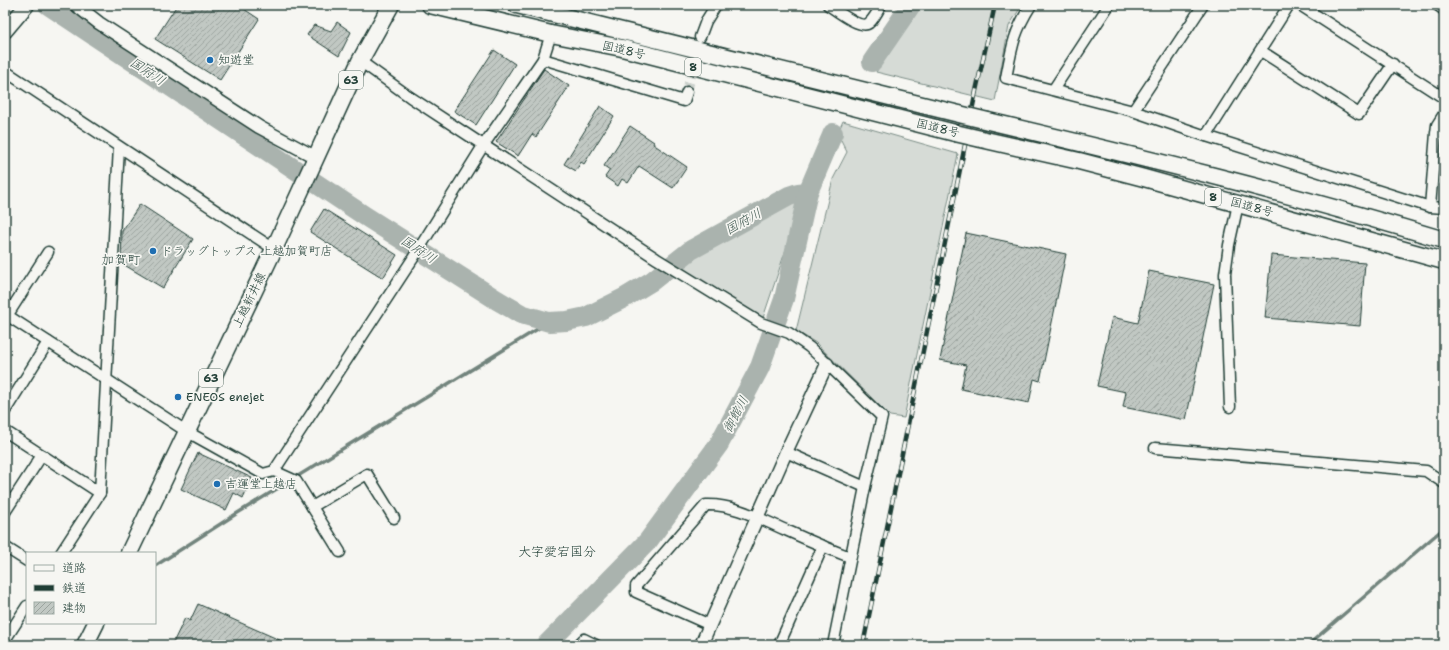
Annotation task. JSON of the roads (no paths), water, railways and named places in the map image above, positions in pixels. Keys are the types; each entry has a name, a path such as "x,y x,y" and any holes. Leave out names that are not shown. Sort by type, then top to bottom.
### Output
{"main road":[{"name":"上越新井線","path":"129,552 274,249 360,61 391,5"},
{"name":"国道8号","path":"430,5 551,34 622,48 955,133 1079,161 1444,261"},
{"name":"国道8号","path":"517,5 1237,181 1444,240"},
{"path":"5,31 24,8"},
{"path":"86,645 96,624"}],"street":[{"path":"76,5 99,24 259,127 315,157"},
{"path":"700,37 706,21 716,5"},
{"path":"828,5 857,23 863,25 870,23 881,5"},
{"path":"1031,5 1021,21 1016,33 1006,78 1133,111 1206,136 1430,207 1444,208"},
{"path":"1053,90 1109,5"},
{"path":"1133,111 1203,5"},
{"path":"1206,136 1289,5"},
{"path":"1300,5 1444,98"},
{"path":"1437,5 1444,10"},
{"path":"48,252 6,315 186,431 263,474 274,470 412,260 483,146 543,58 551,34"},
{"path":"1261,51 1359,114 1393,64"},
{"path":"543,58 684,101 687,92"},
{"path":"360,61 410,98 657,259 761,323 789,333 809,347 882,418 865,487 833,645"},
{"path":"5,71 274,249"},
{"path":"1430,207 1437,125 1444,114"},
{"path":"62,552 100,493 119,146"},
{"path":"1230,407 1226,274 1229,245 1238,204"},
{"path":"5,411 48,342"},
{"path":"701,645 786,452 827,364"},
{"path":"5,431 100,493"},
{"path":"1155,448 1426,471 1444,484"},
{"path":"786,452 865,487"},
{"path":"5,512 42,455"},
{"path":"274,470 296,481 340,552"},
{"path":"312,507 366,474 394,518"},
{"path":"710,625 636,592 636,586 706,505 720,505 758,518 850,557"},
{"path":"779,645 823,546"},
{"path":"5,547 26,560"},
{"path":"5,640 26,608"},
{"path":"578,645 584,639 596,645"}],"waterway":[{"name":"国府川","path":"48,5 365,216 497,300 521,314 549,322 567,321 586,317 624,298 652,281 691,250 789,196 808,192"},
{"name":"御館川","path":"872,62 911,5"},
{"name":"御館川","path":"546,645 648,541 719,444 760,367 784,299 808,192 833,133"},
{"path":"156,565 236,514 549,322"},
{"path":"1308,645 1444,528"}],"tunnel":[{"path":"687,92 698,45"}],"railway":[{"path":"863,645 976,91 995,5"}],"place":[{"name":"知遊堂","path":"210,60"},
{"name":"ドラッグトップス 上越加賀町店","path":"153,251"},
{"name":"ENEOS enejet","path":"178,397"},
{"name":"吉運堂上越店","path":"217,484"}],"district":[{"name":"加賀町","path":"121,259"},
{"name":"大字愛宕国分","path":"557,551"}]}
